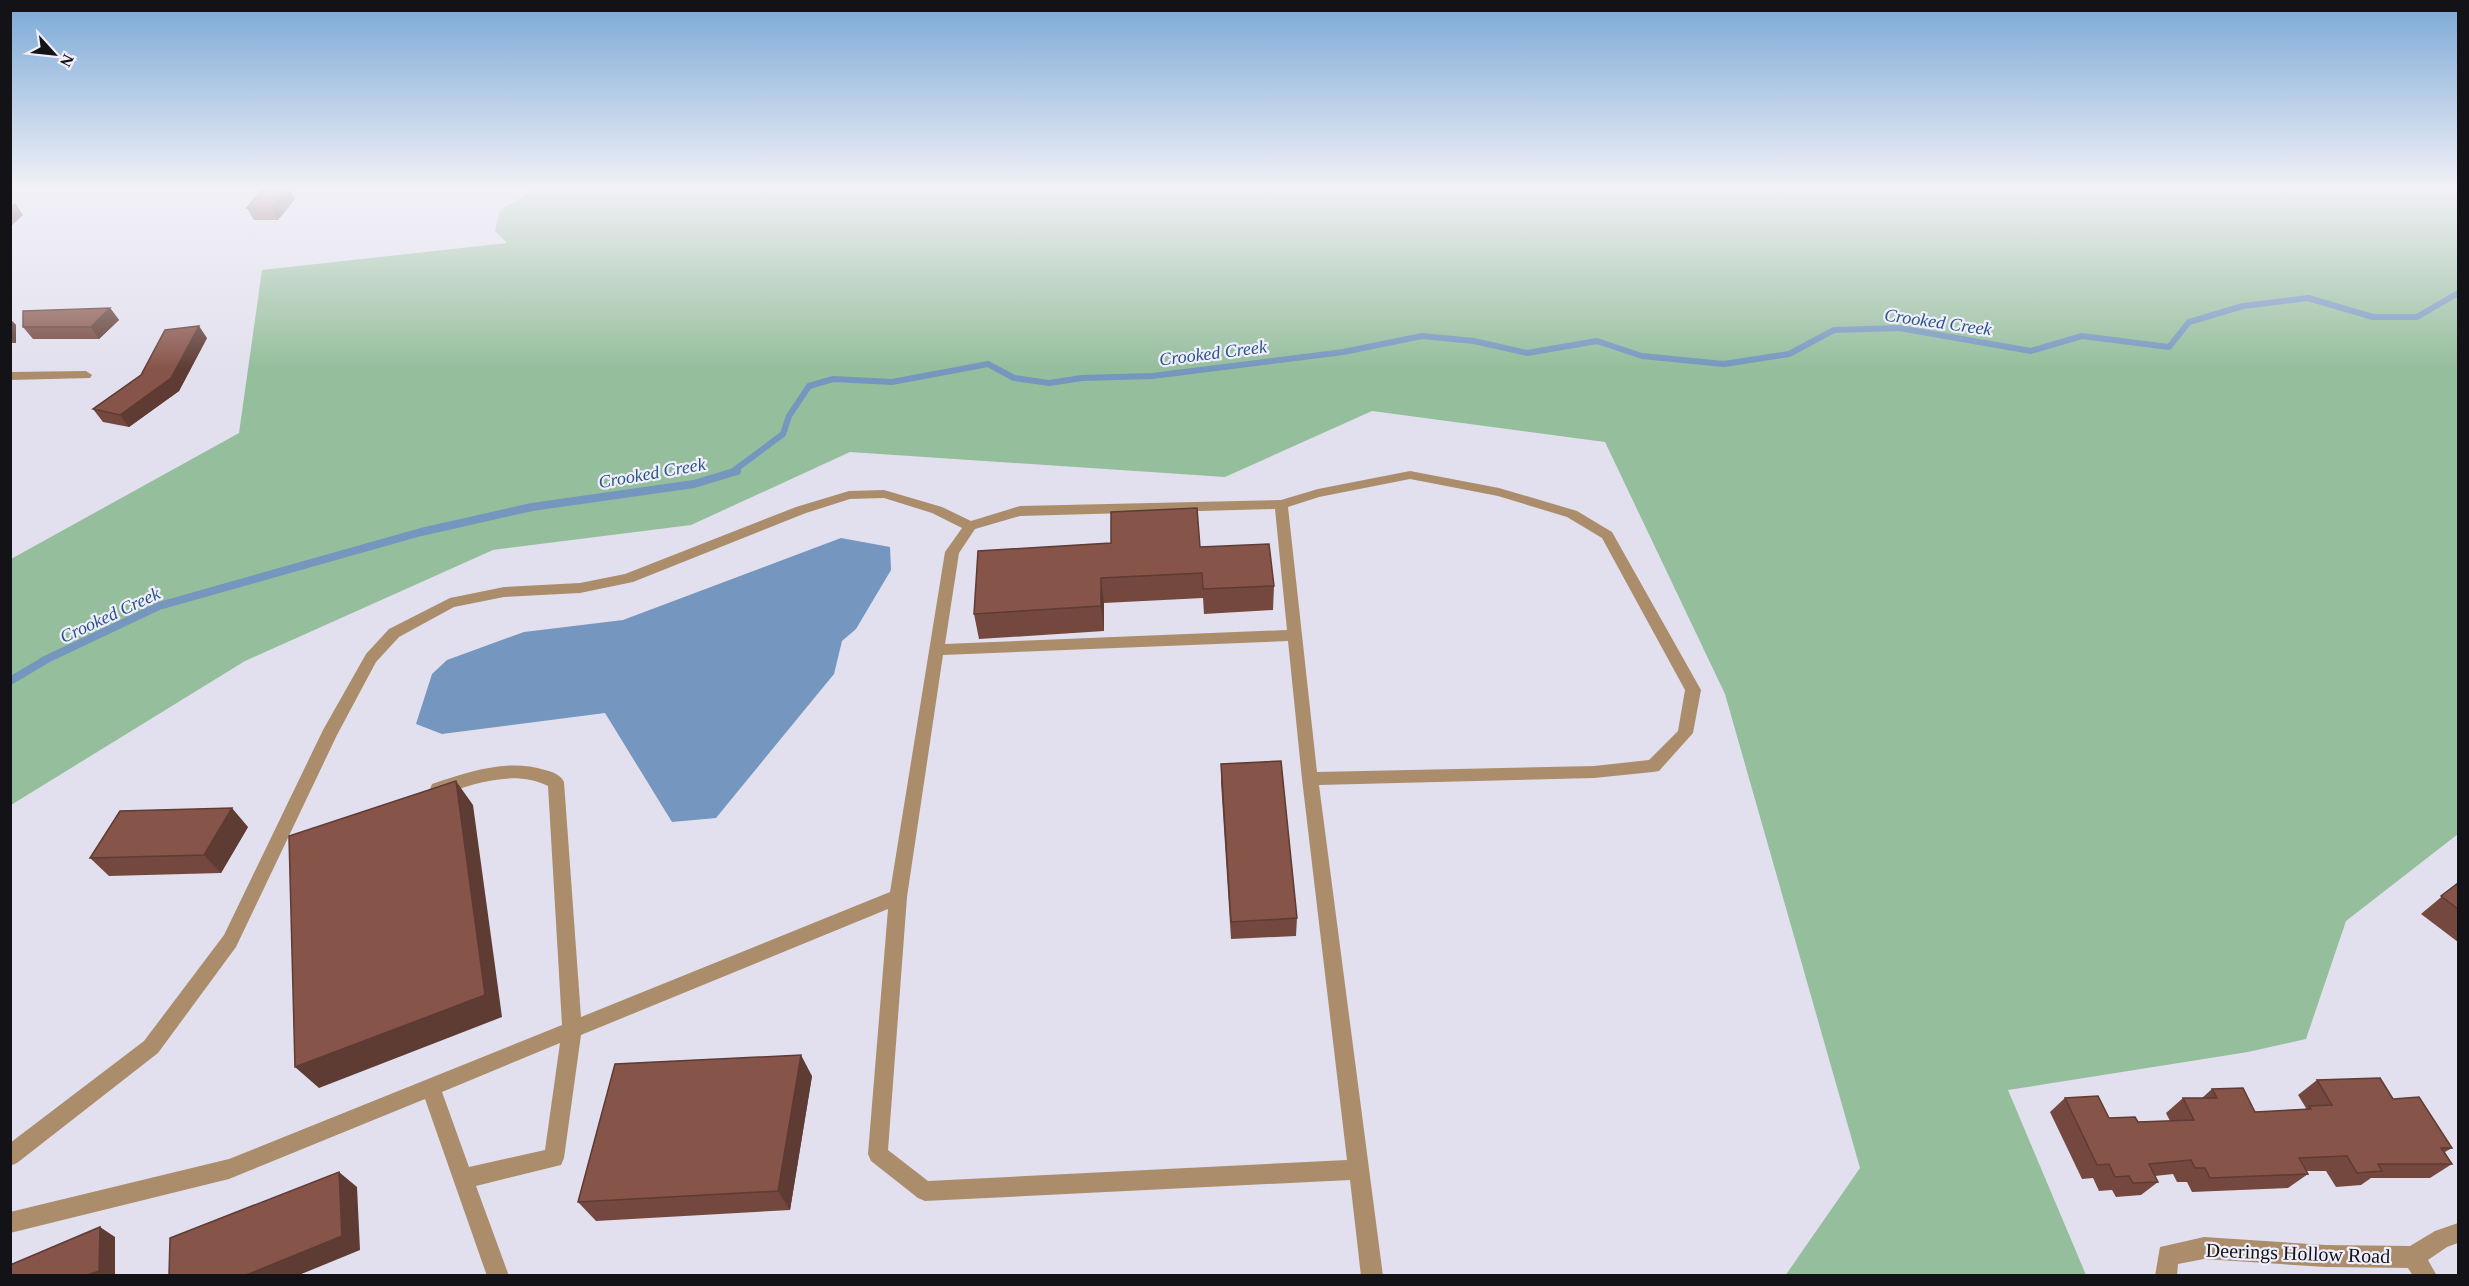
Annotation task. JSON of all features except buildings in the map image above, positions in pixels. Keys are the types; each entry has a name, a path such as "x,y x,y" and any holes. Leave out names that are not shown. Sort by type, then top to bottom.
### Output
{"street":[{"path":"10,376 86,375"},
{"path":"1310,779 1594,772 1653,766 1685,733 1693,690 1607,535 1572,514 1499,492 1410,475 1318,493 1281,504 1020,511 970,526 952,552 898,897 878,1154 925,1191 1358,1170"},
{"path":"10,1156 151,1047 230,941 329,734 370,658 394,633 450,603 504,592 580,588 628,578 801,510 849,495 884,494 937,510 970,526"},
{"path":"1281,504 1310,779 1372,1275"},
{"path":"937,650 1295,635"},
{"path":"426,794 459,782 510,772 543,773 556,782 572,1029 554,1158 463,1179"},
{"path":"273,850 295,842"},
{"path":"10,1223 229,1169 431,1089 572,1029 898,897"},
{"path":"431,1089 498,1275"},
{"name":"Deerings Hollow Road","path":"2166,1275 2168,1256 2204,1248 2326,1256 2413,1257 2442,1238 2458,1233"},
{"name":"Deerings Hollow Road","path":"2413,1257 2426,1275"}],"green space":[{"path":"443,250 2458,250 2458,834 2346,921 2306,1039 2248,1052 2008,1090 2086,1275 1785,1276 1860,1168 1725,694 1605,442 1372,411 1225,477 850,452 691,525 493,550 245,661 11,805 11,559 239,433 262,270"}],"water":[{"path":"841,538 890,547 891,570 856,629 842,641 834,674 716,818 672,822 605,713 442,734 416,724 432,674 447,660 524,632 623,620"}],"waterway":[{"name":"Crooked Creek","path":"732,472 783,434 789,416 809,386 833,379 892,382 988,364 1014,378 1049,383 1082,378 1152,376 1343,352 1422,336 1474,341 1527,353 1597,341 1642,356 1724,364 1789,354 1834,330 1899,328 2031,351 2082,336 2169,347 2189,322 2243,306 2308,298 2373,317 2417,317 2458,293"},
{"name":"Crooked Creek","path":"10,681 47,659 159,606 421,532 532,507 694,484 737,471"}]}
